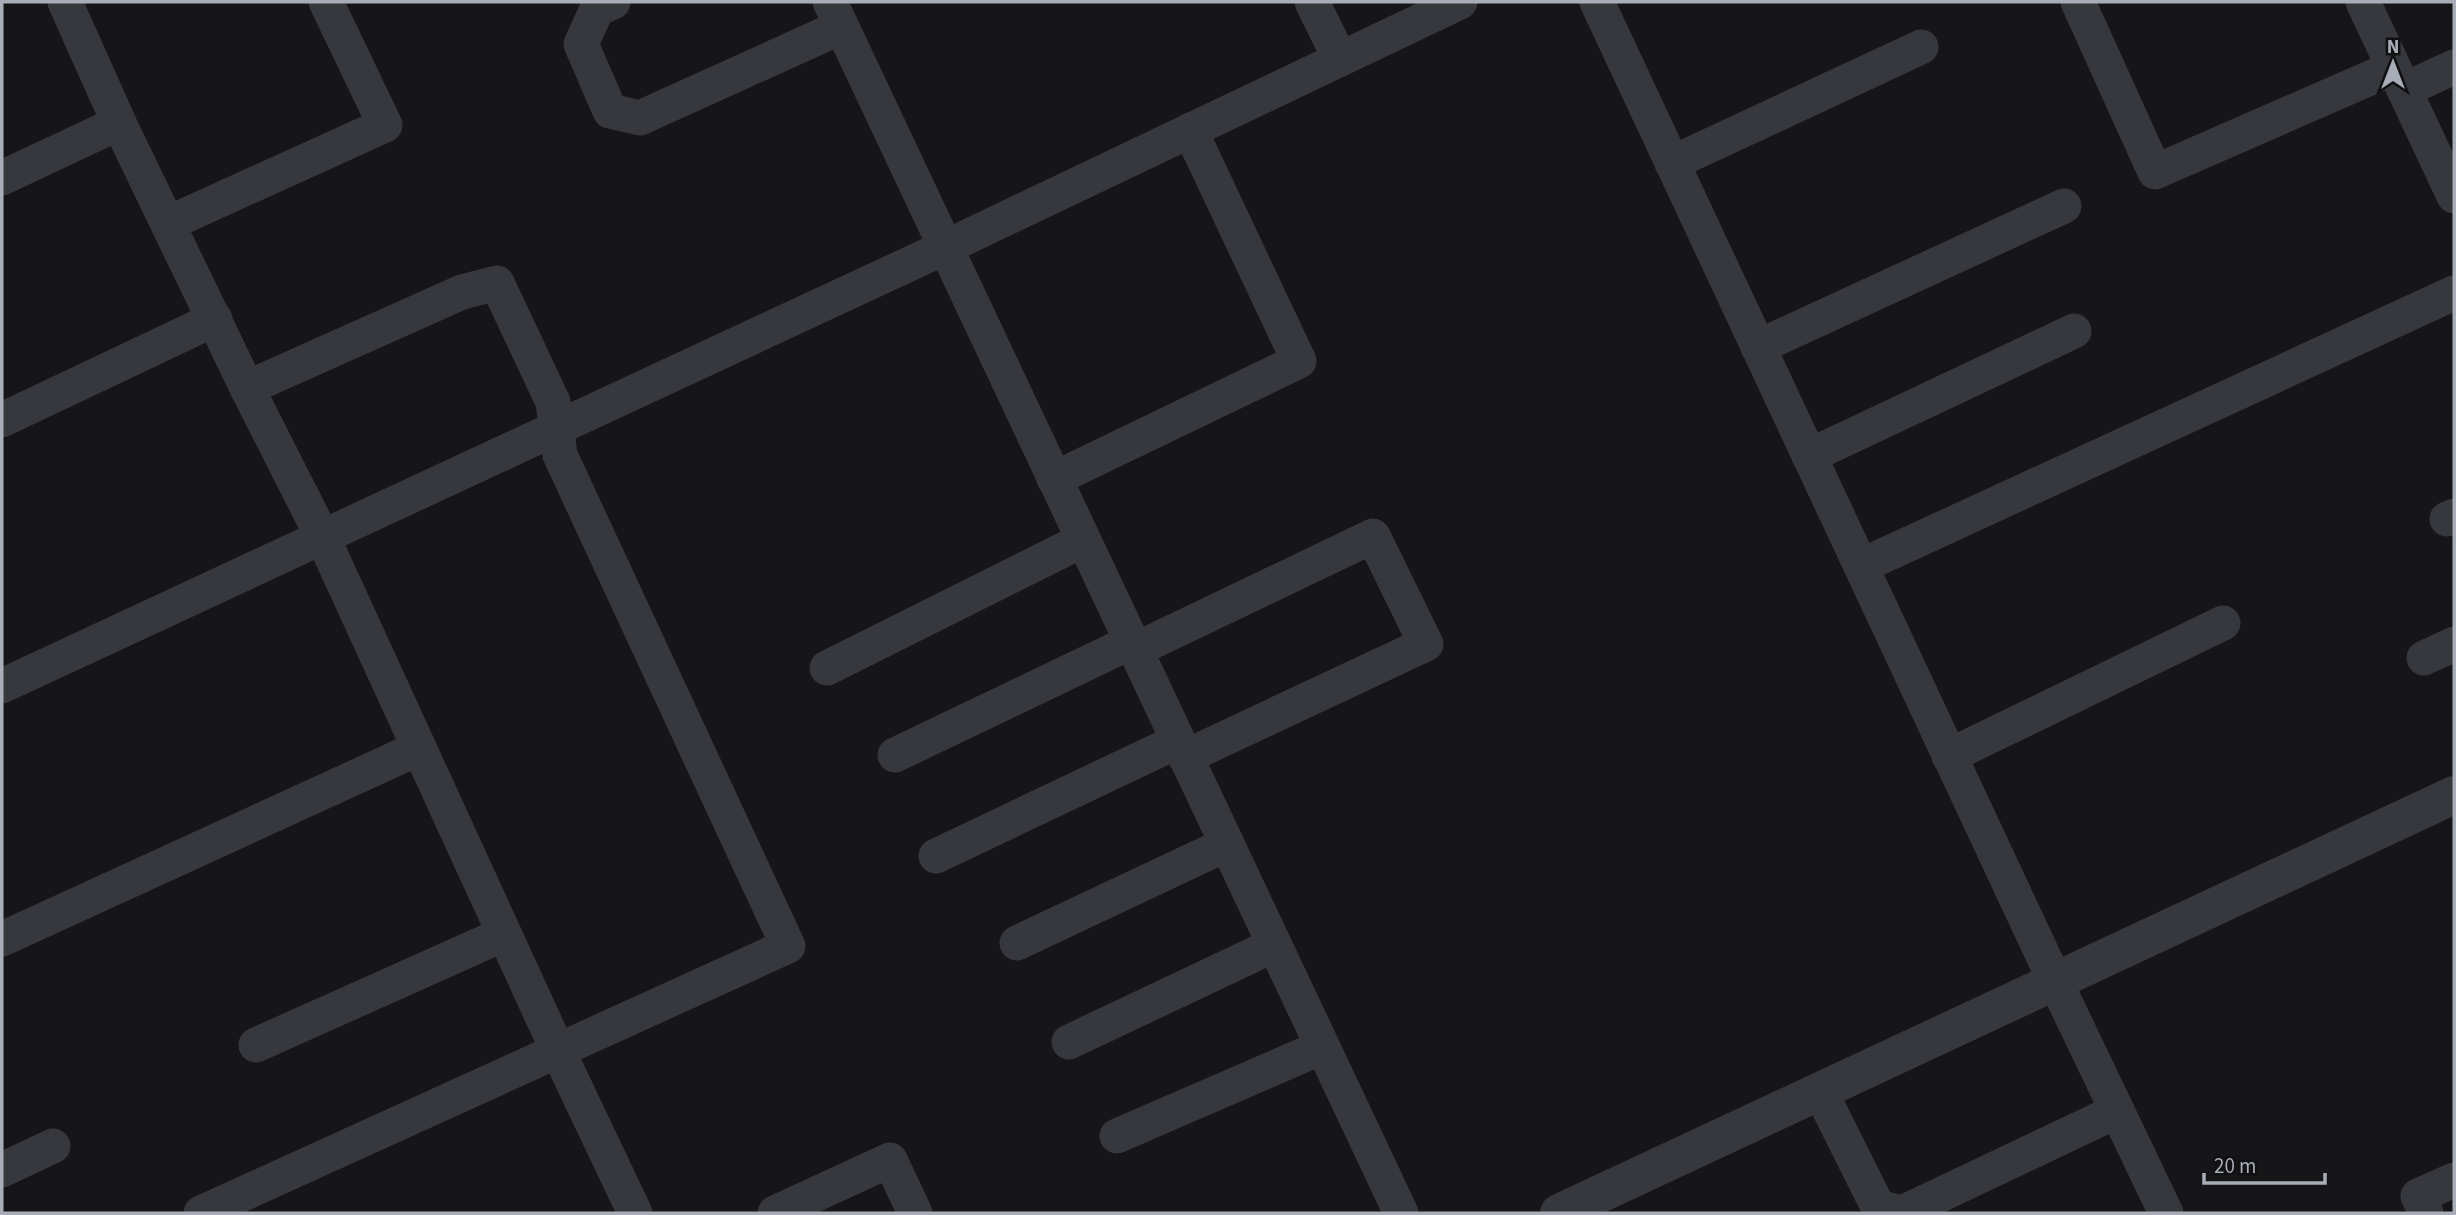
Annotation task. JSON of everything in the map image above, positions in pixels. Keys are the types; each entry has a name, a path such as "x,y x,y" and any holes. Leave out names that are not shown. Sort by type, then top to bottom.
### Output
{"street":[{"path":"65,2 247,388 322,537 635,1213"},
{"path":"169,223 385,125 326,2"},
{"path":"613,2 597,9 581,44 610,110 640,118 836,14 1401,1213"},
{"path":"1312,2 1340,59"},
{"path":"2,686 946,247 1460,2"},
{"path":"1597,2 2166,1213"},
{"path":"2078,2 2155,172 2399,79 2454,67"},
{"path":"2362,2 2454,196"},
{"path":"1672,163 1921,47"},
{"path":"2,178 120,122"},
{"path":"1054,479 1299,361 1189,130"},
{"path":"1758,347 2064,206"},
{"path":"201,1213 788,946 560,455 553,402 497,283 462,292 247,388"},
{"path":"1861,566 2454,293"},
{"path":"2,420 215,319"},
{"path":"1809,456 2074,331"},
{"path":"895,755 1373,537 1426,644 936,856"},
{"path":"827,668 1083,540"},
{"path":"1950,756 2222,623"},
{"path":"2,939 419,748"},
{"path":"1559,1213 2454,794"},
{"path":"1017,943 1227,844"},
{"path":"256,1045 504,934"},
{"path":"1069,1042 1274,945"},
{"path":"1117,1136 1322,1047"},
{"path":"1820,1091 1878,1207 1902,1213 2117,1111"},
{"path":"2,1170 53,1146"},
{"path":"775,1213 890,1160 915,1213"},
{"path":"2426,1213 2418,1196 2454,1180"}]}
